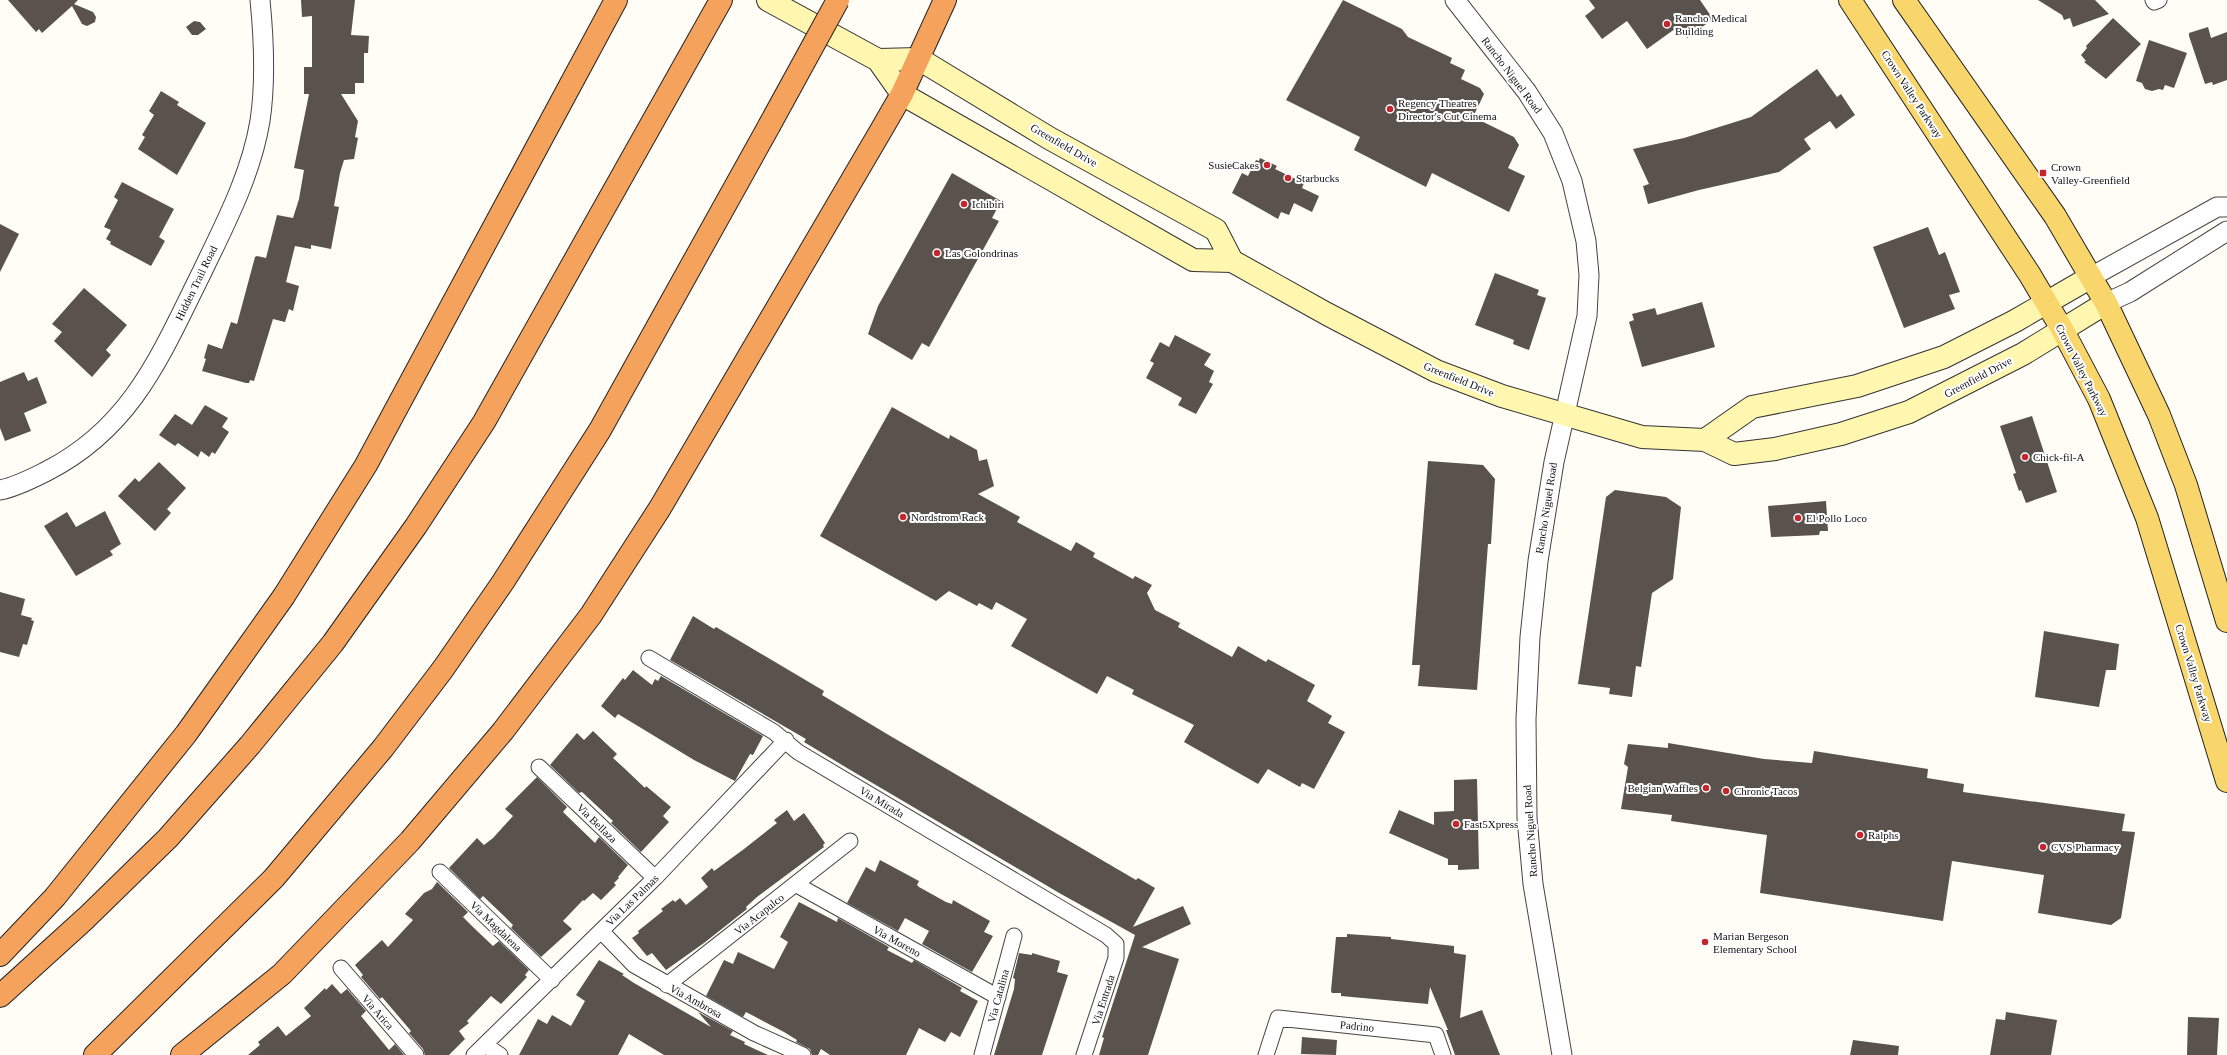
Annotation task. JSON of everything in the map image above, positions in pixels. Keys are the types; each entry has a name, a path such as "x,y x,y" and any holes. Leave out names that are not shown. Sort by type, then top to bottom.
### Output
{"highway":[{"path":"0,955 55,897 186,734 284,596 366,465 616,0"},
{"path":"0,996 86,918 168,838 250,745 333,643 416,526 484,422 681,74 721,0"},
{"path":"95,1055 274,878 383,748 443,669 503,582 600,430 838,0"},
{"path":"182,1055 282,974 410,841 503,731 591,615 666,498 902,94 945,0"}],"main road":[{"name":"Greenfield Drive","path":"768,0 878,60 902,94 1193,260 1232,261 1334,318 1436,371 1502,396 1564,416 1642,437 1705,440 1734,454 1775,449 1841,434 1910,412 2023,354 2106,303"},
{"name":"Crown Valley Parkway","path":"1850,0 1917,100 2047,303 2099,399 2147,518 2227,781"},
{"path":"1904,0 2055,216 2106,303 2159,415 2186,485 2227,621"},
{"name":"Greenfield Drive","path":"919,59 1049,138 1216,230 1232,261"},
{"path":"878,60 919,59"},
{"path":"1705,440 1752,407 1857,386 1944,357 2047,303 2091,277"}],"street":[{"name":"Hidden Trail Road","path":"0,490 35,477 70,459 100,436 128,406 154,368 239,195 252,155 260,121 263,87 264,41 260,0"},
{"name":"Rancho Niguel Road","path":"1455,0 1527,92 1553,133 1572,181 1586,241 1589,275 1588,316 1554,462 1538,561 1530,638 1526,719 1527,818 1533,884 1562,1055"},
{"path":"2153,0 2154,2 2159,0"},
{"path":"2091,277 2217,207 2227,206"},
{"name":"Greenfield Drive","path":"2106,303 2136,288 2227,231"},
{"name":"Via Mirada","path":"649,658 786,740 798,752 1106,935 1116,944"},
{"name":"Via Las Palmas","path":"479,1050 655,878 786,740"},
{"name":"Via Bellaza","path":"539,768 655,878"},
{"name":"Via Acapulco","path":"667,985 797,885 850,842"},
{"name":"Via Magdalena","path":"440,872 552,980"},
{"name":"Via Moreno","path":"797,885 998,997"},
{"name":"Via Ambrosa","path":"601,931 634,965 754,1033 803,1055"},
{"name":"Via Catalina","path":"982,1055 1014,936"},
{"name":"Via Entrada","path":"1084,1055 1116,958 1116,944"},
{"name":"Via Arica","path":"341,968 416,1055"},
{"name":"Padrino","path":"1266,1055 1278,1018 1436,1034 1443,1055"},
{"path":"479,1050 500,1055"}],"building":[{"path":"8,0 78,0 74,4 93,12 96,17 95,22 87,26 82,24 72,6 42,33 39,29 36,32"},
{"path":"301,0 355,0 351,35 369,36 368,53 364,53 364,83 355,83 355,94 341,94 358,121 355,137 358,138 354,159 344,160 340,173 334,206 339,207 331,249 311,245 311,249 295,246 286,282 299,286 293,311 289,309 285,322 273,319 254,381 250,380 249,383 246,383 202,371 206,359 204,358 208,344 222,349 231,322 237,324 255,257 266,258 277,215 293,218 299,199 304,170 294,168 309,94 304,94 304,67 312,67 312,16 302,17"},
{"name":"Regency Theatres Director's Cut Cinema","path":"1343,0 1402,29 1408,37 1452,58 1450,63 1465,70 1461,79 1480,88 1484,94 1473,117 1514,137 1519,145 1508,168 1525,176 1509,212 1432,173 1426,187 1354,150 1360,137 1286,100"},
{"name":"Rancho Medical Building","path":"1589,0 1700,0 1713,19 1687,38 1679,26 1647,49 1627,21 1602,39 1585,16 1595,8"},
{"path":"2038,0 2095,0 2109,14 2073,27 2070,18 2064,20 2062,15"},
{"path":"2113,18 2141,44 2106,79 2084,62 2086,61 2081,55 2087,48 2086,46"},
{"path":"194,21 200,22 206,29 198,35 192,35 186,27"},
{"path":"2208,27 2211,38 2227,32 2227,80 2213,85 2212,82 2205,84 2189,36 2189,33"},
{"path":"2149,40 2187,53 2174,88 2165,85 2163,90 2159,89 2152,91 2145,89 2142,83 2136,81"},
{"path":"1817,69 1837,97 1841,94 1855,115 1836,129 1830,121 1804,139 1811,149 1779,172 1699,190 1648,204 1643,186 1649,184 1633,149 1684,138 1751,117"},
{"path":"161,91 179,102 177,105 206,123 177,175 138,149 145,137 142,135 154,115 149,111"},
{"path":"1260,158 1277,166 1275,169 1304,183 1302,188 1319,196 1312,212 1294,203 1289,215 1281,212 1278,219 1232,193 1242,173 1248,176 1256,160 1259,161"},
{"path":"952,173 1001,201 992,218 999,221 929,347 922,343 912,360 868,334 878,306"},
{"path":"122,182 174,209 159,237 165,241 151,266 110,244 111,242 106,239 111,230 104,227 118,200 114,197"},
{"path":"0,224 19,234 0,272"},
{"path":"1928,227 1939,255 1945,252 1960,292 1949,295 1955,309 1904,328 1873,247"},
{"path":"1495,273 1539,290 1537,295 1546,298 1529,350 1513,344 1514,340 1475,325"},
{"path":"84,288 127,325 106,350 111,355 92,377 54,341 62,332 52,324"},
{"path":"1702,302 1715,347 1642,367 1629,322 1634,320 1632,314 1655,308 1657,315"},
{"path":"1175,335 1211,354 1204,365 1214,371 1209,382 1213,384 1196,414 1178,405 1182,398 1146,378 1154,363 1150,361 1160,342 1169,347"},
{"path":"24,372 28,381 37,377 47,403 24,413 31,431 5,441 0,428 0,382"},
{"path":"205,405 228,418 222,427 229,432 215,454 212,452 209,457 201,451 198,457 178,443 175,446 159,435 175,414 192,425"},
{"path":"892,407 949,439 950,435 977,450 979,461 987,459 994,486 978,494 1020,517 1017,522 1071,551 1076,542 1095,553 1093,557 1133,579 1135,576 1152,585 1147,593 1155,610 1180,623 1178,627 1232,657 1238,646 1266,662 1268,659 1315,685 1307,701 1332,716 1328,723 1345,732 1314,789 1302,783 1300,787 1268,769 1258,784 1184,742 1194,725 1132,694 1134,690 1107,676 1097,694 1011,646 1027,619 996,602 992,610 979,603 977,606 949,591 936,601 820,536"},
{"path":"2032,416 2057,492 2026,503 2021,490 2019,491 2013,474 2016,473 2000,426"},
{"path":"1428,461 1483,465 1495,479 1491,544 1488,544 1477,690 1418,686 1420,665 1412,665"},
{"path":"159,462 186,488 167,509 171,513 155,531 118,496 135,478 139,482"},
{"path":"1615,490 1666,497 1681,507 1673,579 1652,593 1641,667 1636,666 1632,697 1609,694 1610,688 1578,684 1606,497"},
{"name":"El Pollo Loco","path":"1826,501 1828,531 1820,531 1819,535 1771,537 1768,506"},
{"path":"105,511 121,544 110,551 113,555 76,576 44,526 67,512 76,527"},
{"path":"0,592 25,599 21,615 32,618 31,620 34,621 27,645 23,644 19,657 0,652"},
{"path":"693,616 714,629 716,627 824,691 822,695 887,734 1136,880 1138,878 1155,888 1133,927 1183,906 1191,924 1142,947 1179,959 1148,1055 1099,1055 1104,1038 1102,1037 1135,935 1061,894 847,768 804,742 806,739 670,660"},
{"path":"2044,631 2119,644 2116,670 2106,670 2099,707 2035,697"},
{"path":"633,670 652,685 655,679 658,681 661,676 763,736 753,755 750,754 735,781 694,760 618,714 615,718 601,706 623,678 625,680"},
{"path":"593,731 617,754 613,758 645,788 646,786 671,807 663,816 669,822 641,852 611,823 613,821 582,792 579,793 550,765 577,733 584,740"},
{"path":"1668,743 1764,759 1812,763 1814,751 1928,769 1927,778 1964,784 1963,792 2125,814 2122,831 2135,832 2121,918 2111,925 2038,913 2044,875 1952,861 1943,921 1760,893 1767,835 1671,821 1672,815 1621,809 1628,767 1624,764 1628,744 1668,748"},
{"path":"537,777 567,807 563,812 595,843 599,837 628,865 614,883 616,885 601,900 593,893 584,901 583,900 563,921 572,929 541,957 511,928 513,925 504,916 483,896 480,899 449,868 477,838 484,845 493,838 513,816 505,809"},
{"name":"Fast5Xpress","path":"1477,779 1479,869 1458,870 1458,865 1448,865 1448,859 1389,833 1399,810 1434,825 1434,812 1454,811 1454,780"},
{"path":"787,810 794,821 804,813 825,843 823,845 824,847 757,897 746,907 747,909 704,943 666,970 652,953 647,956 632,938 639,933 638,931 663,911 661,909 673,900 675,902 680,898 686,905 708,887 701,878 712,868 714,871 777,823 774,820"},
{"path":"880,860 919,881 917,885 919,887 946,902 952,904 953,900 990,921 984,932 993,936 972,972 922,944 929,931 905,918 898,931 847,903 866,867 875,872"},
{"path":"437,882 468,912 463,917 474,928 493,946 499,941 529,970 525,975 527,977 501,1004 491,996 467,1021 469,1023 459,1031 465,1039 449,1055 425,1055 423,1049 409,1033 411,1031 382,997 380,999 361,977 363,975 355,965 382,940 388,947 413,920 405,914 424,893 432,889"},
{"path":"799,902 837,922 838,918 889,947 887,950 912,963 914,960 962,988 960,991 978,1001 960,1037 951,1032 945,1042 919,1028 906,1055 830,1055 821,1049 818,1055 812,1055 810,1049 796,1042 797,1040 784,1032 746,1012 743,1017 706,996 724,960 733,964 738,952 774,969 788,942 780,937"},
{"path":"1347,934 1391,937 1391,939 1454,946 1454,953 1466,955 1460,1018 1482,1010 1500,1055 1455,1055 1446,1030 1448,1030 1430,987 1428,1004 1341,996 1341,993 1332,993 1336,937 1347,937"},
{"path":"1019,953 1032,955 1032,953 1060,961 1057,972 1068,975 1042,1055 994,1055 1014,989 1015,979 1013,978"},
{"path":"599,960 624,974 622,975 634,983 711,1027 698,1012 733,1031 730,1035 745,1042 744,1044 768,1055 664,1055 629,1034 618,1055 519,1055 538,1019 547,1024 552,1015 571,1026 585,1001 576,995"},
{"path":"332,984 341,994 347,989 366,1011 361,1016 389,1050 395,1044 404,1055 248,1055 260,1045 258,1042 278,1026 286,1036 311,1016 304,1008 325,988 326,990"},
{"path":"2006,1012 2057,1020 2051,1055 1990,1055 1996,1019 2005,1020"},
{"path":"2188,1017 2219,1018 2217,1055 2187,1055"},
{"path":"1302,1037 1337,1040 1336,1055 1301,1054"},
{"path":"1853,1040 1899,1046 1898,1055 1850,1055"}],"place":[{"name":"Rancho Medical Building","path":"1667,24"},
{"name":"Regency Theatres Director's Cut Cinema","path":"1390,109"},
{"name":"SusieCakes","path":"1267,165"},
{"name":"Crown Valley-Greenfield","path":"2043,173"},
{"name":"Starbucks","path":"1288,178"},
{"name":"Ichibiri","path":"964,204"},
{"name":"Las Golondrinas","path":"937,253"},
{"name":"Chick-fil-A","path":"2025,457"},
{"name":"Nordstrom Rack","path":"903,517"},
{"name":"El Pollo Loco","path":"1798,518"},
{"name":"Belgian Waffles","path":"1706,788"},
{"name":"Chronic Tacos","path":"1726,791"},
{"name":"Fast5Xpress","path":"1456,824"},
{"name":"Ralphs","path":"1860,835"},
{"name":"CVS Pharmacy","path":"2043,847"},
{"name":"Marian Bergeson Elementary School","path":"1705,942"}]}
